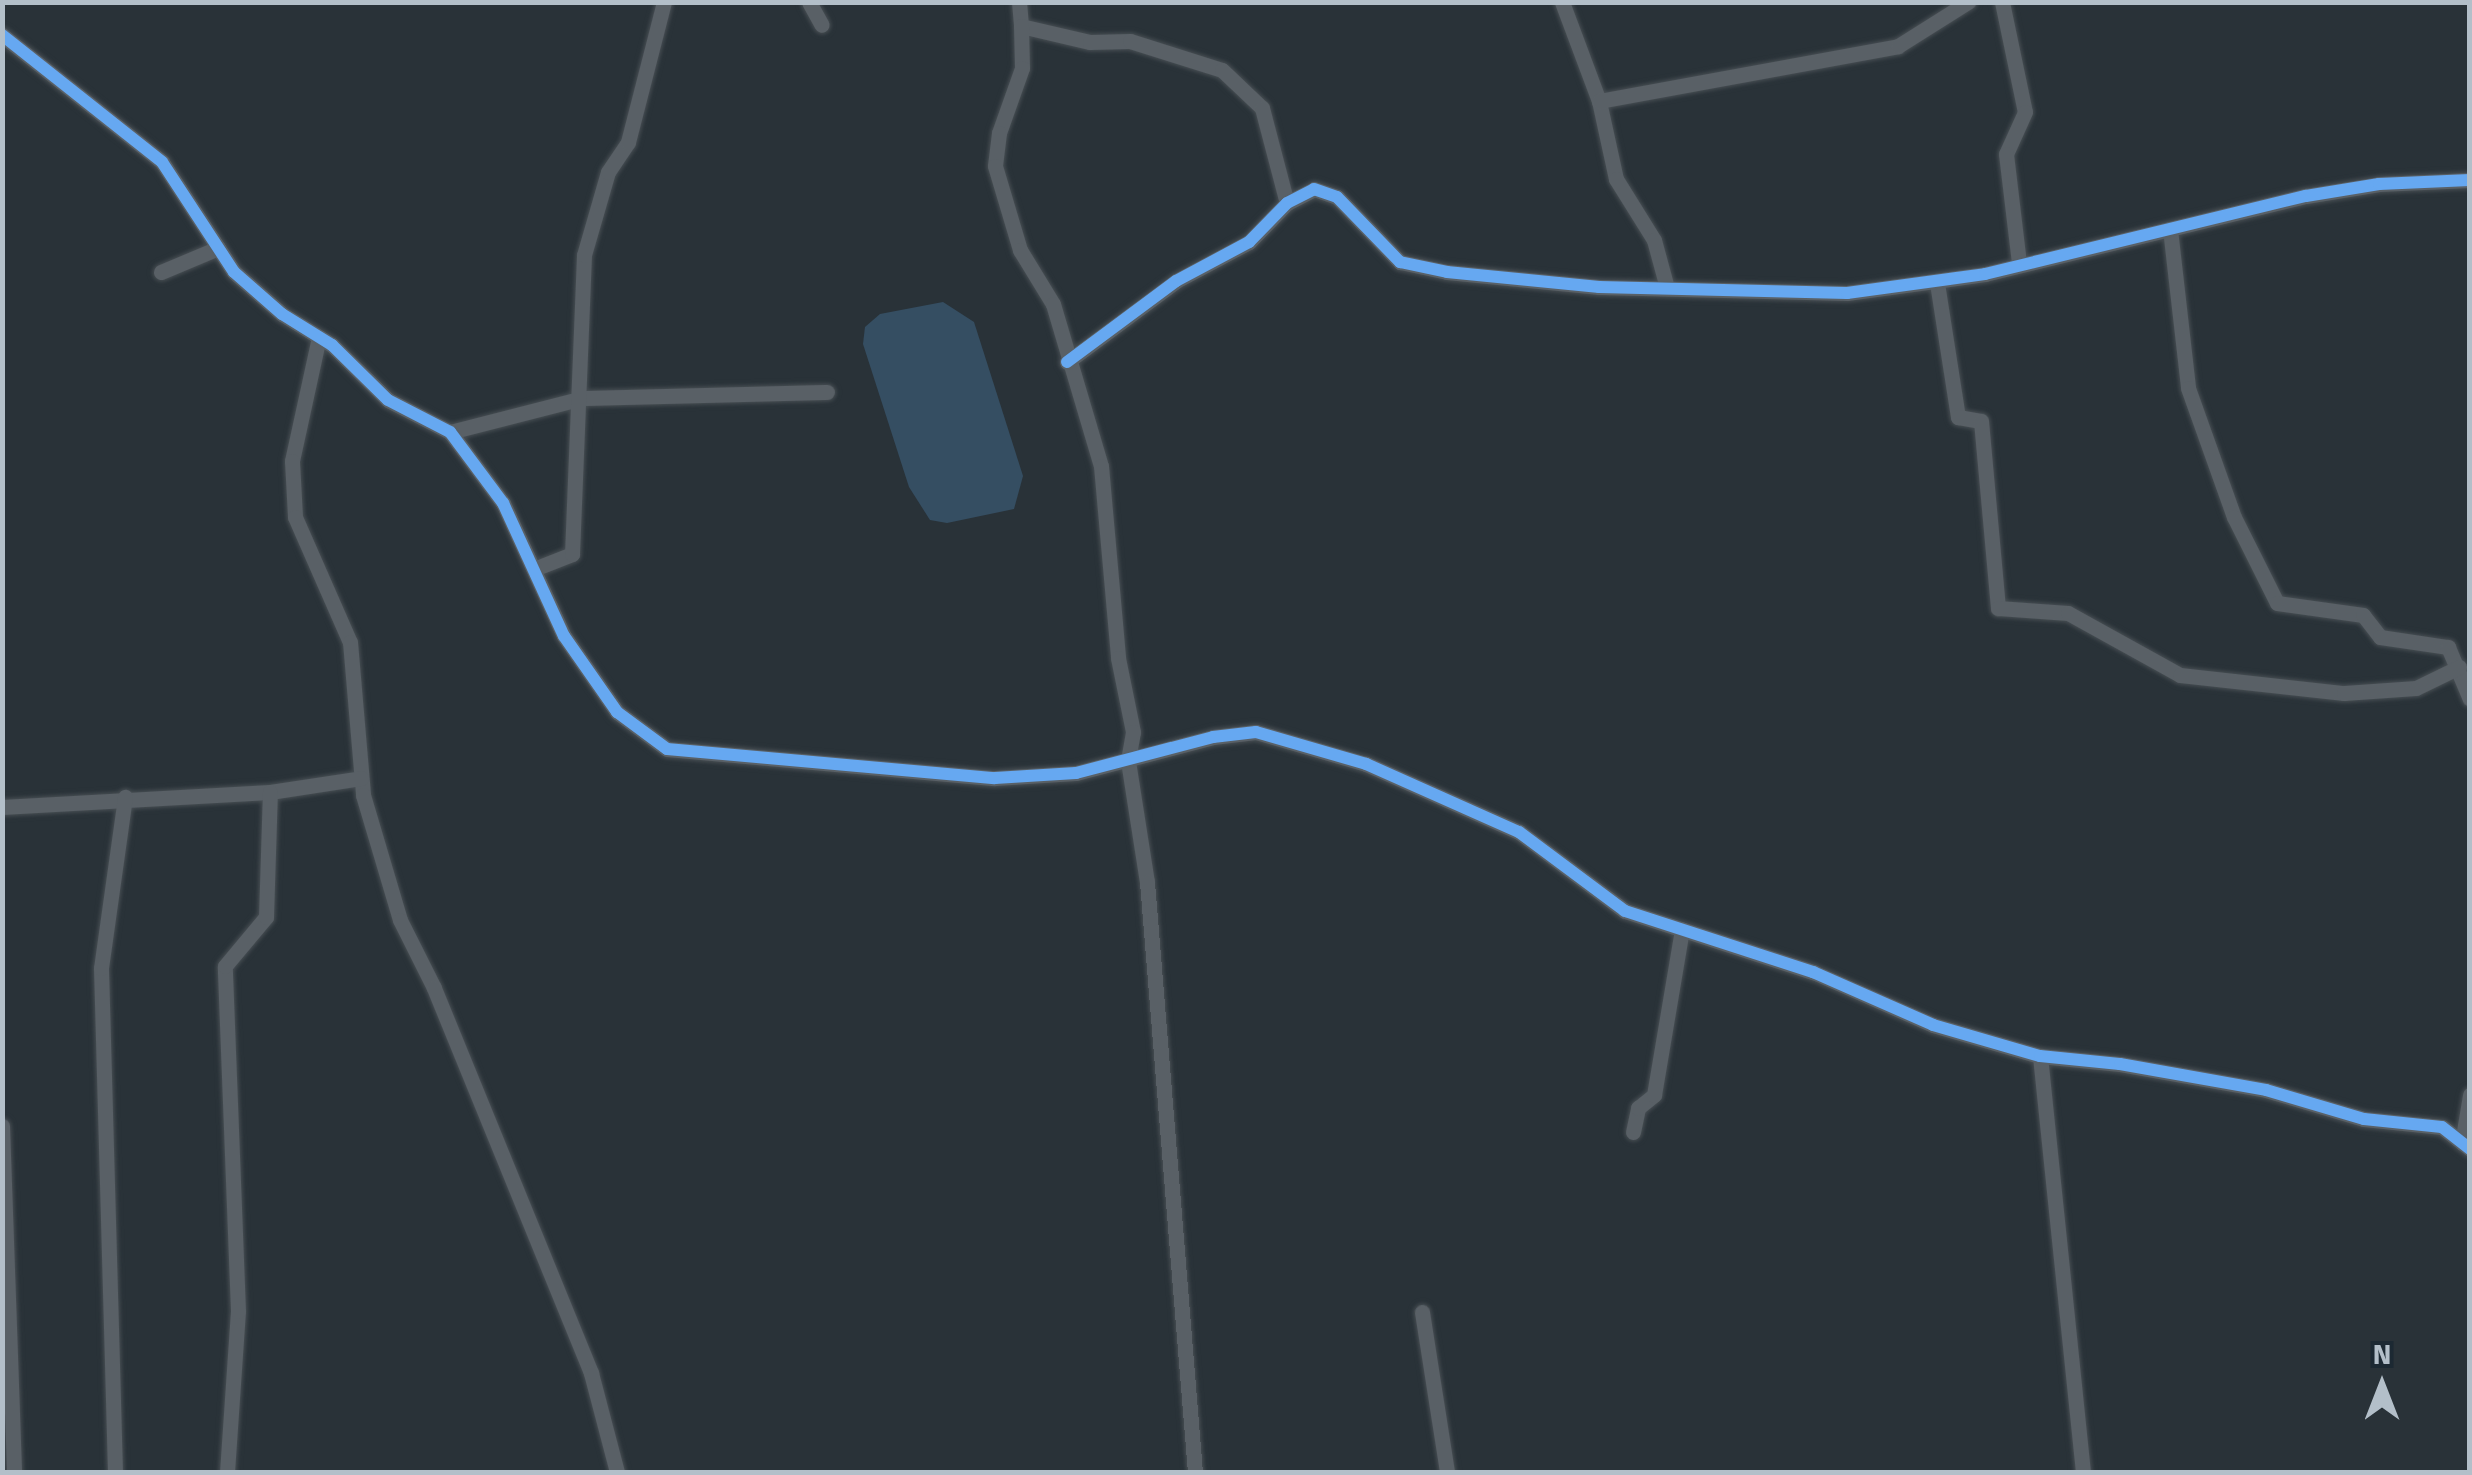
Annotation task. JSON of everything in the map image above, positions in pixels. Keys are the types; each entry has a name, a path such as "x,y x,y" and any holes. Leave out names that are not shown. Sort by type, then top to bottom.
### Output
{"street":[{"path":"534,569 572,554 582,398 584,255 608,172 634,124 664,2"},
{"path":"809,2 822,25"},
{"path":"1019,2 1022,68 999,133 996,166 1020,250 1053,304 1067,362 1101,466 1118,658 1133,732 1128,761 1147,882 1195,1472"},
{"path":"1562,2 1599,101 1616,179 1654,240 1667,288"},
{"path":"1599,101 1898,46 1968,2"},
{"path":"2002,2 2025,112 2006,154 2019,263"},
{"path":"1021,26 1090,42 1130,42 1222,70 1262,108 1287,202"},
{"path":"2,34 154,154 180,182 218,248 246,282 319,337 388,400 450,432 484,472 564,636 617,712 667,749 995,778 1128,761 1213,737 1256,732 1366,764 1520,832 1625,911 1814,972 1933,1025 2040,1056 2266,1090 2364,1118 2442,1127 2466,1146"},
{"path":"1067,362 1176,280 1249,242 1287,202 1314,189 1338,197 1400,262 1431,269 1667,288 1847,293 1937,283 2379,184 2470,180"},
{"path":"2170,229 2188,388 2234,517 2278,603 2362,615 2380,637 2448,647 2460,667 2470,700"},
{"path":"160,272 218,248"},
{"path":"1937,283 1958,417 1980,421 1998,608 2068,613 2180,676 2344,692 2416,688 2460,667"},
{"path":"319,337 292,460 295,517 350,642 360,778 400,920 434,988 591,1374 618,1472"},
{"path":"450,432 582,398 827,392"},
{"path":"2,807 125,797 270,792 360,778"},
{"path":"227,1472 238,1311 225,966 266,916 270,792"},
{"path":"115,1472 101,968 125,797"},
{"path":"1633,1132 1638,1108 1654,1095 1682,929"},
{"path":"2040,1056 2084,1472"},
{"path":"2466,1146 2470,1096"},
{"path":"2,1126 14,1472"},
{"path":"1422,1312 1448,1472"}],"water":[{"path":"943,302 974,322 1023,476 1014,509 947,523 930,520 909,487 863,344 865,327 880,314"}],"cycle path":[{"path":"2,35 162,162 234,272 282,314 332,345 388,400 450,432 503,503 564,636 617,712 667,749 995,778 1076,773 1213,737 1256,732 1366,764 1519,832 1625,911 1813,972 1933,1025 2040,1056 2120,1064 2266,1090 2364,1119 2442,1127 2470,1149"},
{"path":"1067,362 1176,281 1249,242 1287,203 1314,189 1337,197 1400,262 1447,272 1599,287 1847,293 1985,274 2306,196 2379,184 2470,180"}]}
